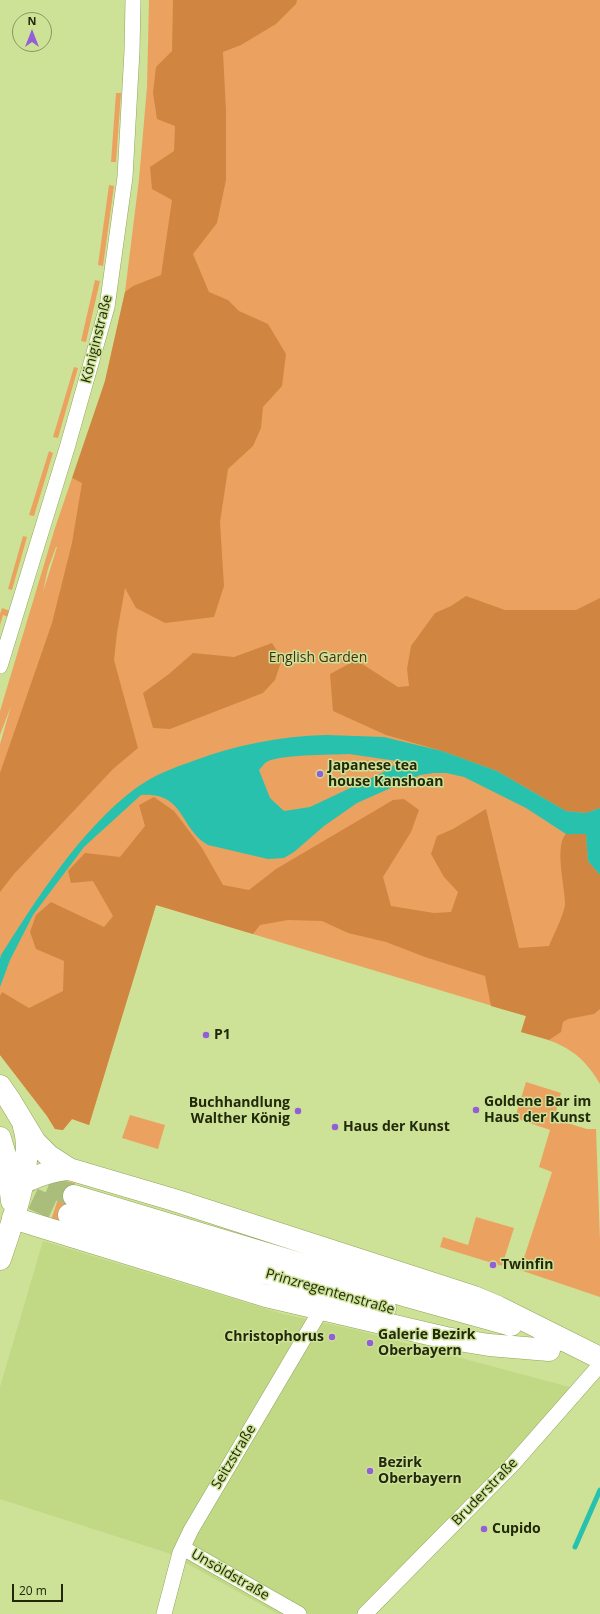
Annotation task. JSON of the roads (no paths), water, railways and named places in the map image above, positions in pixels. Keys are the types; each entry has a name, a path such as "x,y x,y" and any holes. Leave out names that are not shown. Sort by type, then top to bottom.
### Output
{"main road":[{"path":"0,1086 32,1138 40,1148 58,1163 69,1168 174,1200 474,1297 498,1307 557,1345"},
{"path":"0,1259 13,1218 17,1186 27,1143 23,1122"},
{"path":"0,1138 7,1162 17,1186"},
{"path":"17,1186 58,1170 69,1168"},
{"name":"Prinzregentenstraße","path":"72,1206 361,1302 557,1345 598,1360"},
{"path":"13,1218 212,1278 266,1296 446,1338 489,1345 557,1345"}],"street":[{"name":"Königinstraße","path":"0,666 67,448 107,307 125,177 132,51 133,0"},
{"name":"Seitzstraße","path":"164,1614 180,1553 191,1530 322,1308"},
{"name":"Bruderstraße","path":"364,1614 513,1464 598,1360"},
{"name":"Unsöldstraße","path":"183,1548 299,1614"}],"water":[{"path":"326,735 384,737 442,751 497,771 566,811 586,813 600,808 600,875 588,861 586,834 566,834 526,808 464,777 446,773 420,775 357,803 324,826 294,852 284,858 268,859 208,845 191,830 180,812 166,799 155,796 141,795 84,847 33,915 10,960 0,987 1,955 45,888 61,866 97,823 136,788 150,779 171,769 225,750 275,739","holes":["349,754 397,761 398,763 382,773 310,807 284,811 270,798 259,770 265,763 271,760 292,756"]}],"waterway":[{"path":"575,1547 600,1490"}],"tunnel":[{"path":"18,1173 74,1196"},
{"path":"3,1185 69,1215"}],"place":[{"name":"Japanese tea house Kanshoan","path":"320,774"},
{"name":"P1","path":"206,1035"},
{"name":"Goldene Bar im Haus der Kunst","path":"476,1110"},
{"name":"Buchhandlung Walther König","path":"298,1111"},
{"name":"Haus der Kunst","path":"335,1127"},
{"name":"Twinfin","path":"493,1265"},
{"name":"Christophorus","path":"332,1337"},
{"name":"Galerie Bezirk Oberbayern","path":"370,1343"},
{"name":"Bezirk Oberbayern","path":"370,1471"},
{"name":"Cupido","path":"484,1529"}],"park label":[{"name":"English Garden","path":"318,658"}]}
